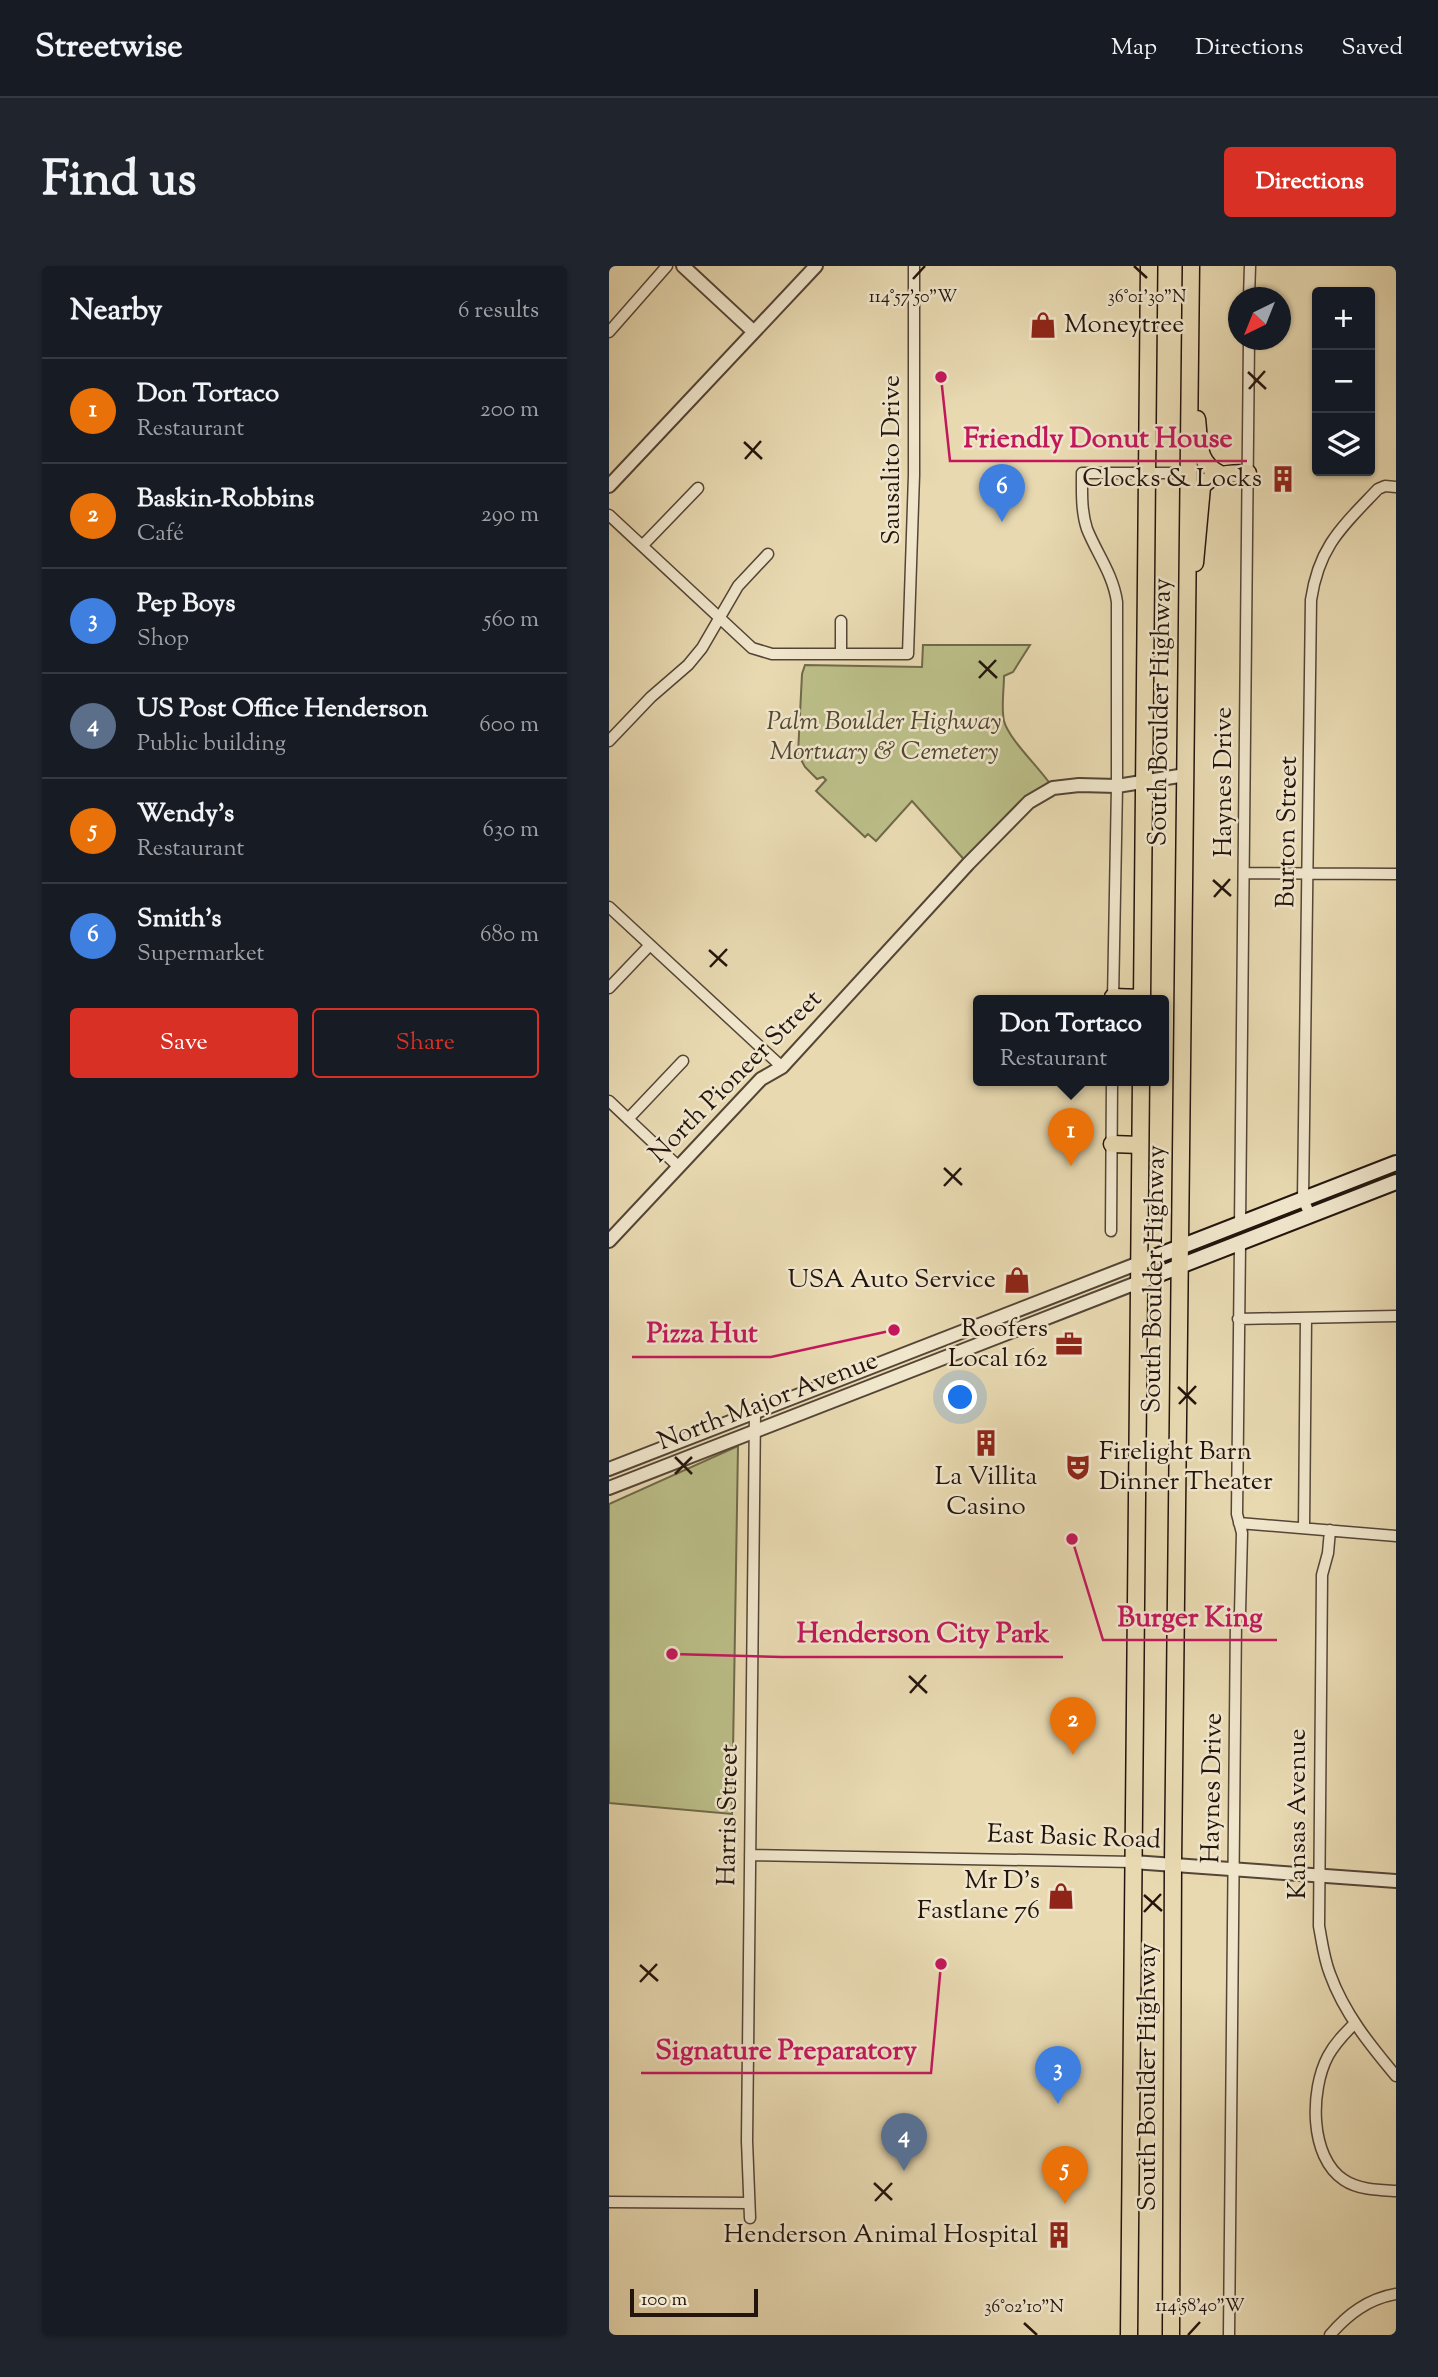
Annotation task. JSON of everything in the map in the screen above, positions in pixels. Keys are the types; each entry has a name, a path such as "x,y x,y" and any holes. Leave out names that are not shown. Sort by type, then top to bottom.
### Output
{"main road":[{"name":"South Boulder Highway","path":"1142,995 1149,266"},
{"name":"South Boulder Highway","path":"1171,2335 1173,1864 1191,266"},
{"path":"1189,373 1202,458 1205,464 1220,474"},
{"path":"1187,587 1197,558 1202,487 1206,481 1220,474 1248,474"},
{"name":"South Boulder Highway","path":"1129,2335 1141,1086"},
{"path":"1112,1144 1140,1145"},
{"path":"1139,1263 1396,1163"},
{"path":"1139,1282 1396,1182"}],"street":[{"path":"609,332 667,266"},
{"path":"683,266 754,332"},
{"path":"609,486 816,266"},
{"name":"Sausalito Drive","path":"841,654 908,654 913,489 914,266"},
{"path":"1249,266 1249,287"},
{"name":"Haynes Drive","path":"1240,1225 1249,350"},
{"path":"1113,995 1117,602 1115,583 1087,528 1083,509 1082,473 1188,473"},
{"name":"Burton Street","path":"1310,1215 1303,1199 1311,600 1315,575 1338,532 1378,489 1385,486 1396,487"},
{"path":"643,545 698,488"},
{"path":"609,515 719,618 759,651 772,654 841,654 841,621"},
{"path":"609,741 702,648 739,586 768,554"},
{"name":"North Pioneer Street","path":"609,1241 761,1079 782,1067 968,864 1029,802 1053,788 1079,785 1117,786 1185,775"},
{"path":"1245,873 1396,874"},
{"path":"609,907 782,1067"},
{"path":"609,988 650,945"},
{"path":"628,1119 683,1061"},
{"path":"1111,1231 1112,1086"},
{"path":"609,1101 679,1167"},
{"name":"Haynes Drive","path":"1229,2335 1236,1619 1241,1613 1242,1532 1237,1514 1240,1244"},
{"name":"North Major Avenue","path":"609,1469 1139,1263"},
{"name":"North Major Avenue","path":"609,1488 1139,1282"},
{"path":"1238,1319 1396,1316"},
{"path":"1304,1528 1306,1318"},
{"path":"927,1346 932,1362"},
{"path":"830,1383 837,1400"},
{"name":"Harris Street","path":"750,2218 747,2141 755,1413"},
{"path":"656,1451 663,1467"},
{"path":"1239,1523 1396,1536"},
{"name":"Kansas Avenue","path":"1330,1531 1322,1575 1319,1926 1329,1972 1342,2001 1355,2023 1396,2076"},
{"name":"East Basic Road","path":"750,1855 1133,1861 1396,1881"},
{"path":"1355,2023 1327,2056 1317,2086 1316,2133 1324,2159 1345,2181 1364,2189 1396,2191"},
{"path":"609,2202 749,2203"},
{"path":"1330,2335 1353,2311 1382,2297 1396,2294"}],"green space":[{"name":"Palm Boulder Highway Mortuary & Cemetery","path":"923,645 1030,645 1013,672 1004,676 1004,721 1012,737 1053,788 968,864 912,801 876,841 868,834 865,837 816,791 826,780 823,777 817,779 805,767 798,754 802,674 805,665 922,667"},
{"path":"738,1446 732,1814 609,1803 609,1504"}],"place":[{"name":"Moneytree","path":"1043,325"},
{"name":"Friendly Donut House","path":"941,377"},
{"name":"Clocks & Locks","path":"1283,479"},
{"name":"Smith's","path":"1002,522"},
{"name":"Don Tortaco","path":"1071,1166"},
{"name":"USA Auto Service","path":"1017,1280"},
{"name":"Pizza Hut","path":"894,1330"},
{"name":"Roofers Local 162","path":"1069,1344"},
{"name":"La Villita Casino","path":"986,1443"},
{"name":"Firelight Barn Dinner Theater","path":"1078,1467"},
{"name":"Burger King","path":"1072,1539"},
{"name":"Henderson City Park","path":"672,1654"},
{"name":"Baskin-Robbins","path":"1073,1755"},
{"name":"Mr D's Fastlane 76","path":"1061,1896"},
{"name":"Signature Preparatory","path":"941,1964"},
{"name":"Pep Boys","path":"1058,2104"},
{"name":"US Post Office Henderson","path":"904,2171"},
{"name":"Wendy's","path":"1065,2204"},
{"name":"Henderson Animal Hospital","path":"1059,2235"}]}
